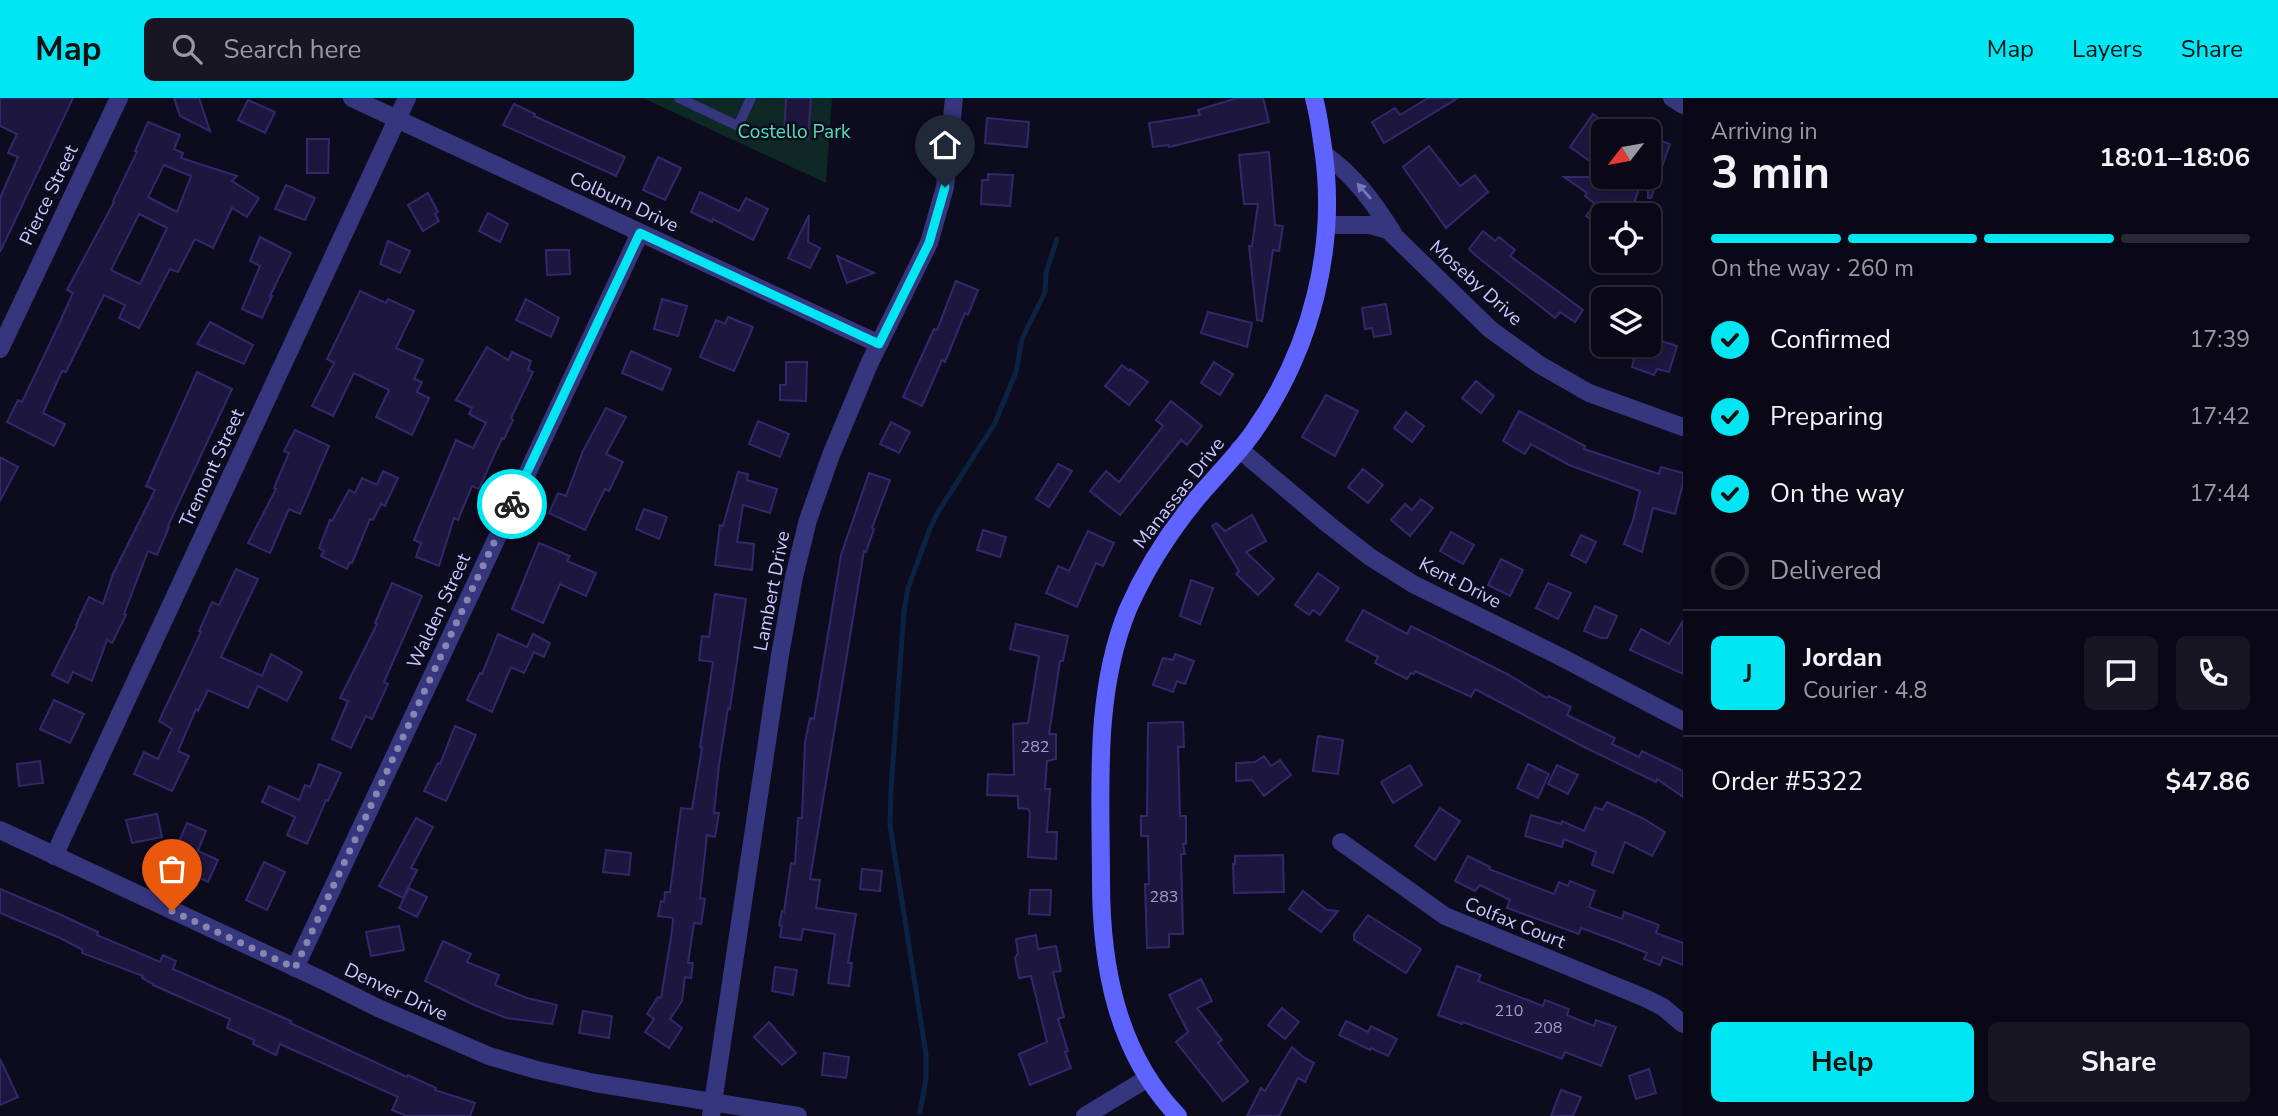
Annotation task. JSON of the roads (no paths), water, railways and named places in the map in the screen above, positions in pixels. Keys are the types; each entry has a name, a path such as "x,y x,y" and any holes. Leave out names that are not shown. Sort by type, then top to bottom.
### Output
{"main road":[{"name":"Manassas Drive","path":"1178,1116 1148,1078 1123,1028 1111,991 1104,953 1101,919 1101,753 1108,683 1119,633 1151,562 1196,499 1239,449 1272,404 1293,362 1311,316 1319,283 1327,225 1328,189 1314,98"}],"street":[{"name":"Pierce Street","path":"0,349 119,98"},
{"name":"Colburn Drive","path":"352,98 879,344"},
{"name":"Tremont Street","path":"54,856 407,98"},
{"name":"Lambert Drive","path":"713,1109 794,577 821,479 879,344 929,243 948,168 954,98"},
{"path":"1672,98 1683,105"},
{"name":"Moseby Drive","path":"1324,154 1345,171 1371,199 1395,236 1451,295 1491,330 1541,365 1589,393 1683,427"},
{"name":"Moseby Drive","path":"1327,225 1379,226 1395,236"},
{"name":"Walden Street","path":"295,968 640,233"},
{"name":"Kent Drive","path":"1239,449 1349,541 1413,584 1683,721"},
{"name":"Denver Drive","path":"0,830 378,1008 489,1056 537,1070 713,1109 797,1116"},
{"name":"Colfax Court","path":"1341,842 1445,916 1645,998 1662,1007 1683,1024"},
{"path":"1085,1116 1148,1078"}],"lane":[{"path":"679,98 738,126 751,98"}],"waterway":[{"path":"920,1112 926,1079 926,1054 890,825 904,611 908,588 929,531 938,512 995,423 1016,372 1022,339 1045,292 1046,273 1057,239"}],"park label":[{"name":"Costello Park","path":"794,132"}]}
